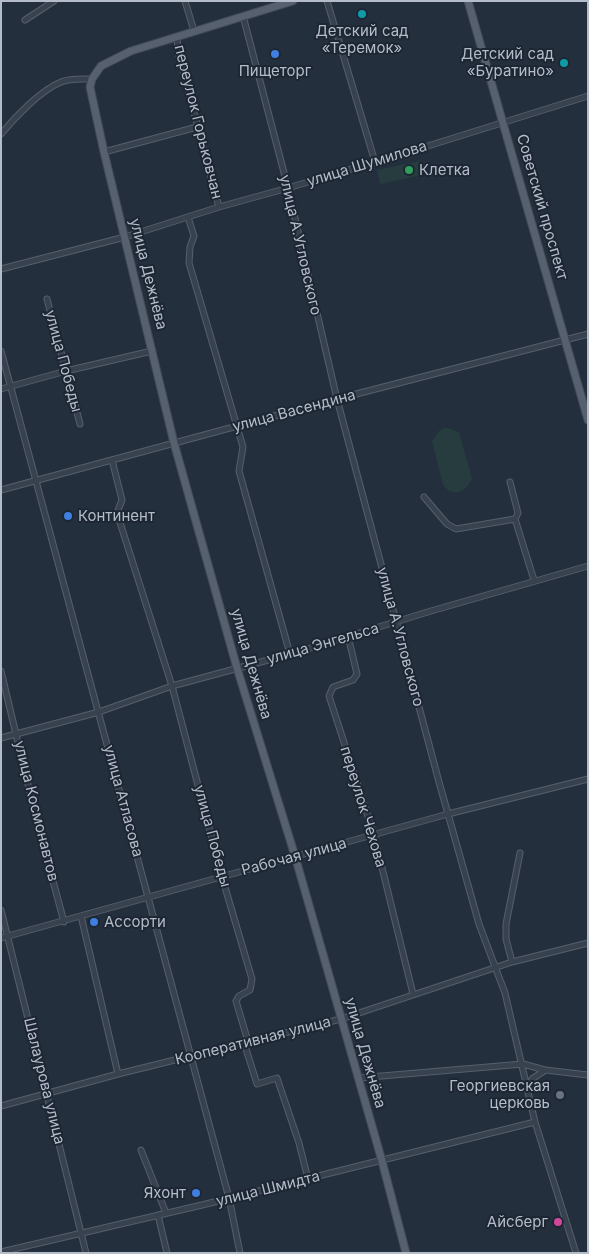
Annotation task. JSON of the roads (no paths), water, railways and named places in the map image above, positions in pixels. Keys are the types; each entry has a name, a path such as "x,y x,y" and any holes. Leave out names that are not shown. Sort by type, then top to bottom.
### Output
{"main road":[{"path":"92,79 101,66 146,44 177,37 293,1"},
{"name":"Советский проспект","path":"468,1 588,420"},
{"name":"улица Дежнёва","path":"92,79 90,88 104,152 174,443 237,668 294,856 382,1161 406,1253"}],"street":[{"path":"25,20 54,1"},
{"path":"184,1 194,31"},
{"path":"327,1 375,162"},
{"name":"улица А.Угловского","path":"244,16 288,188 337,399 396,622 479,924 505,993 540,1140 576,1253"},
{"name":"переулок Горьковчан","path":"177,37 178,52 219,207"},
{"path":"1,134 18,114 51,88 61,82 92,79"},
{"name":"улица Шумилова","path":"1,269 125,237 588,96"},
{"path":"104,152 197,127"},
{"path":"188,217 194,236 190,247 189,263 243,447 239,471 290,654"},
{"name":"улица Победы","path":"47,299 80,424"},
{"name":"улица Васендина","path":"1,490 337,399 588,334"},
{"name":"улица Атласова","path":"1,350 229,1198 240,1253"},
{"path":"1,389 66,371 152,351"},
{"name":"улица Победы","path":"112,460 122,500 117,513 172,686 222,876 252,978 250,990 239,996 236,1001 247,1038 246,1049 257,1084 277,1078 299,1143 308,1179"},
{"path":"510,482 518,513 515,519 534,580"},
{"path":"424,497 447,524 456,529 515,519"},
{"name":"улица Энгельса","path":"1,738 99,712 172,686 290,654 534,580 588,566"},
{"name":"переулок Чехова","path":"348,636 357,674 353,680 333,687 329,696 374,835 413,994"},
{"name":"улица Космонавтов","path":"1,671 35,814 64,922"},
{"name":"Рабочая улица","path":"1,938 448,814 588,779"},
{"path":"512,962 506,939 506,924 520,853"},
{"name":"Шалаурова улица","path":"1,910 86,1253"},
{"path":"81,916 118,1074"},
{"name":"Кооперативная улица","path":"1,1106 118,1074 341,1019 512,962 588,943"},
{"path":"358,1078 522,1064 545,1070 588,1075"},
{"path":"528,1088 535,1076 545,1070"},
{"name":"улица Шмидта","path":"1,1252 382,1161 535,1122"},
{"path":"141,1150 166,1213"},
{"path":"158,1215 167,1253"}],"place":[{"name":"Детский сад «Теремок»","path":"362,14"},
{"name":"Пищеторг","path":"275,54"},
{"name":"Детский сад «Буратино»","path":"564,63"},
{"name":"Клетка","path":"409,170"},
{"name":"Континент","path":"68,516"},
{"name":"Ассорти","path":"94,922"},
{"name":"Георгиевская церковь","path":"560,1095"},
{"name":"Яхонт","path":"196,1193"},
{"name":"Айсберг","path":"558,1222"}]}
